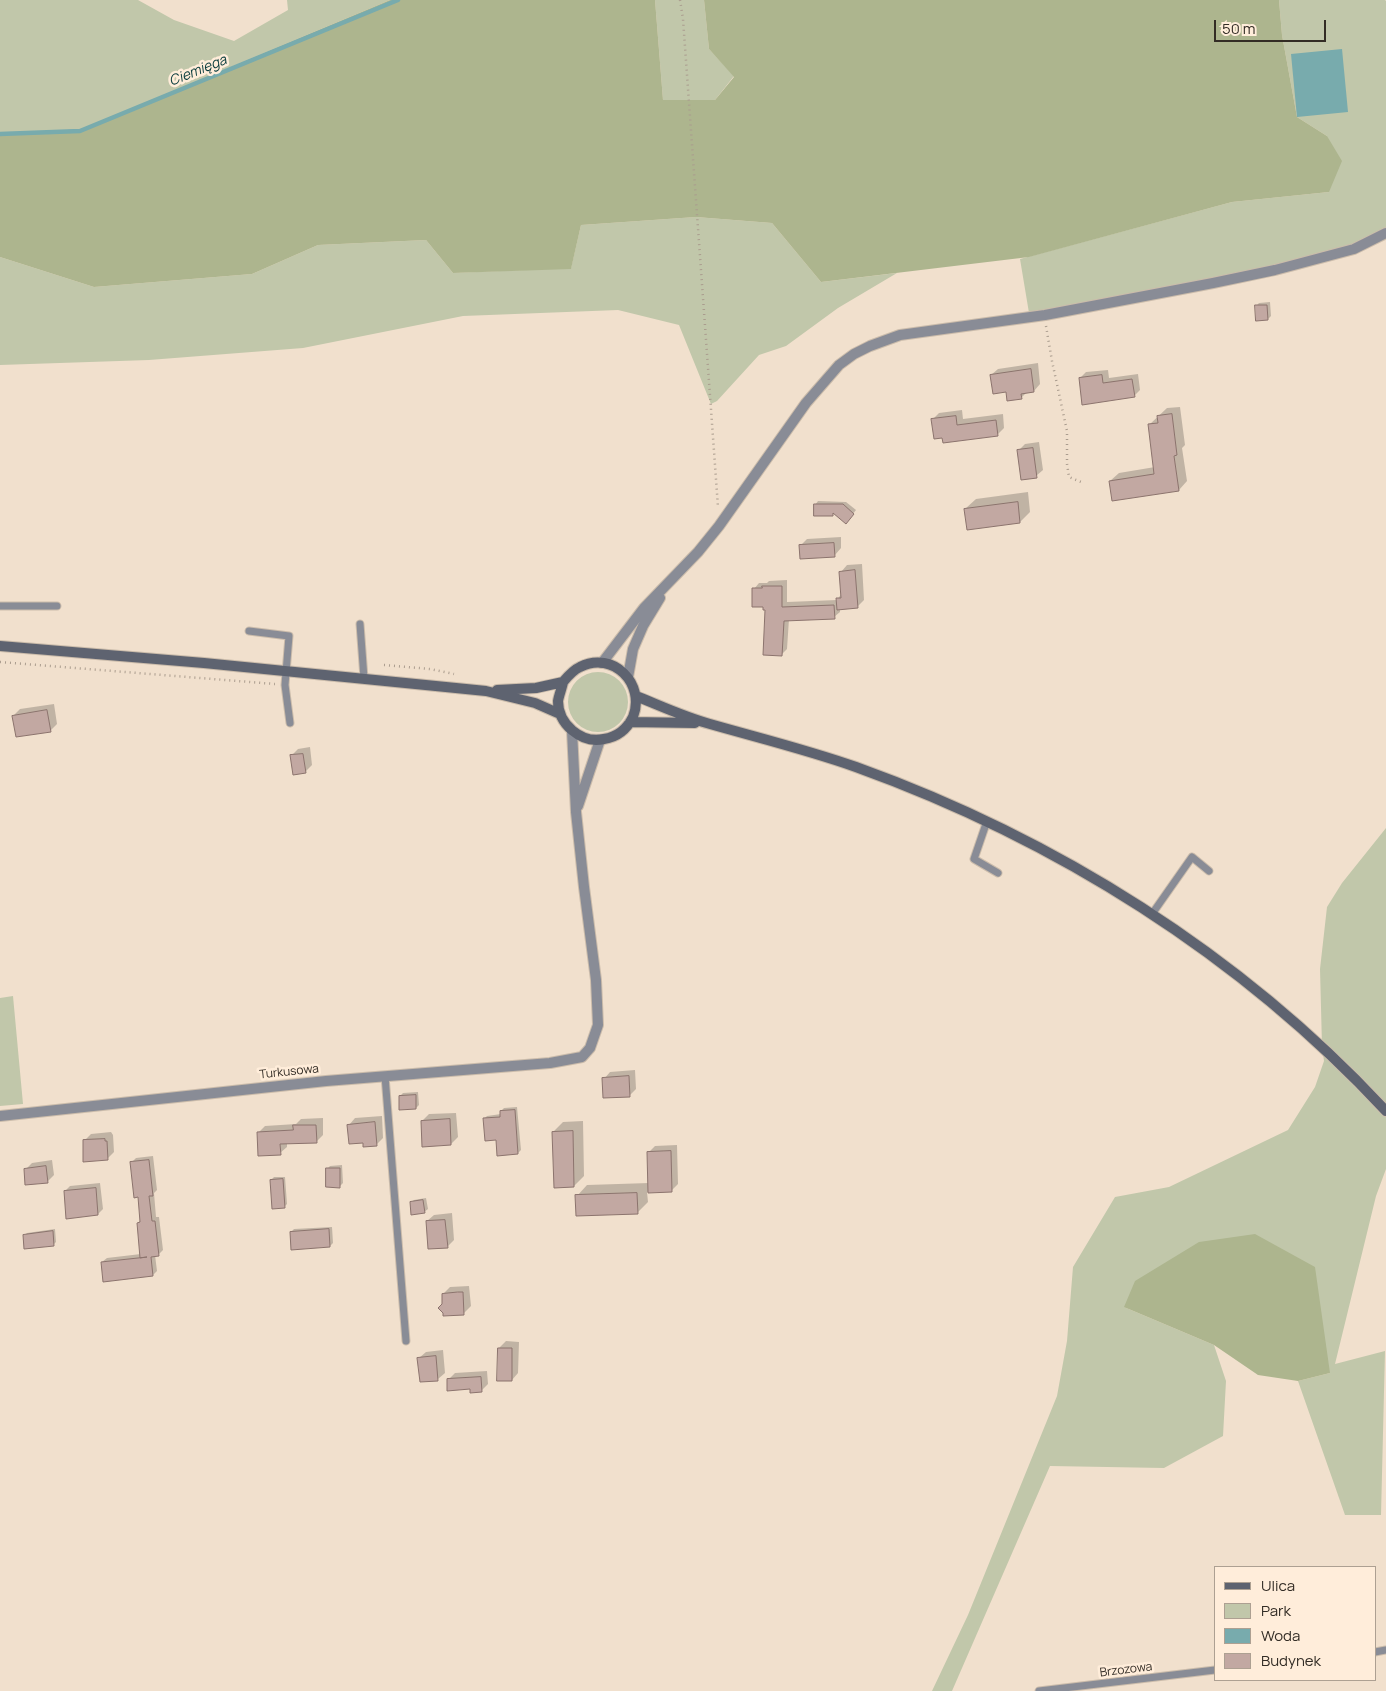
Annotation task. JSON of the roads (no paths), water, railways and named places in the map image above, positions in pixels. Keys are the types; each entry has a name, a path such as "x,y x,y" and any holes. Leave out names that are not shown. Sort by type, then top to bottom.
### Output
{"main road":[{"path":"0,646 75,651 486,691 535,703 560,714"},
{"path":"590,663 602,663 612,665 628,677 636,696 635,711 630,722 617,735 600,740 585,738 572,731 565,723 560,714 558,698 563,682 570,673 590,663"},
{"path":"486,691 536,688 563,682"},
{"path":"636,696 665,709 709,724 754,735 847,764 907,786 987,821 1081,870 1152,914 1211,955 1270,1002 1335,1059 1386,1111"},
{"path":"630,722 709,724"}],"street":[{"path":"602,663 644,608 698,552 719,526 806,403 839,365 854,354 900,335 1045,315 1213,283 1308,262 1354,249 1386,233"},
{"path":"628,677 633,649 643,626 668,584"},
{"path":"572,731 576,812"},
{"path":"576,812 600,740"},
{"name":"Turkusowa","path":"0,1116 326,1081 550,1063 582,1057 590,1048 595,1035 598,1025 598,1007 576,812"}],"lane":[{"path":"0,606 57,606"},
{"path":"360,624 364,678"},
{"path":"249,631 289,636 285,685 290,723"},
{"path":"987,821 974,859 998,873"},
{"path":"1152,914 1192,857 1209,870"},
{"path":"385,1076 406,1340"},
{"name":"Brzozowa","path":"1039,1691 1214,1670"}],"water":[{"path":"1342,49 1348,112 1297,117 1291,54"}],"waterway":[{"name":"Ciemięga","path":"0,134 80,131 398,0"}]}
